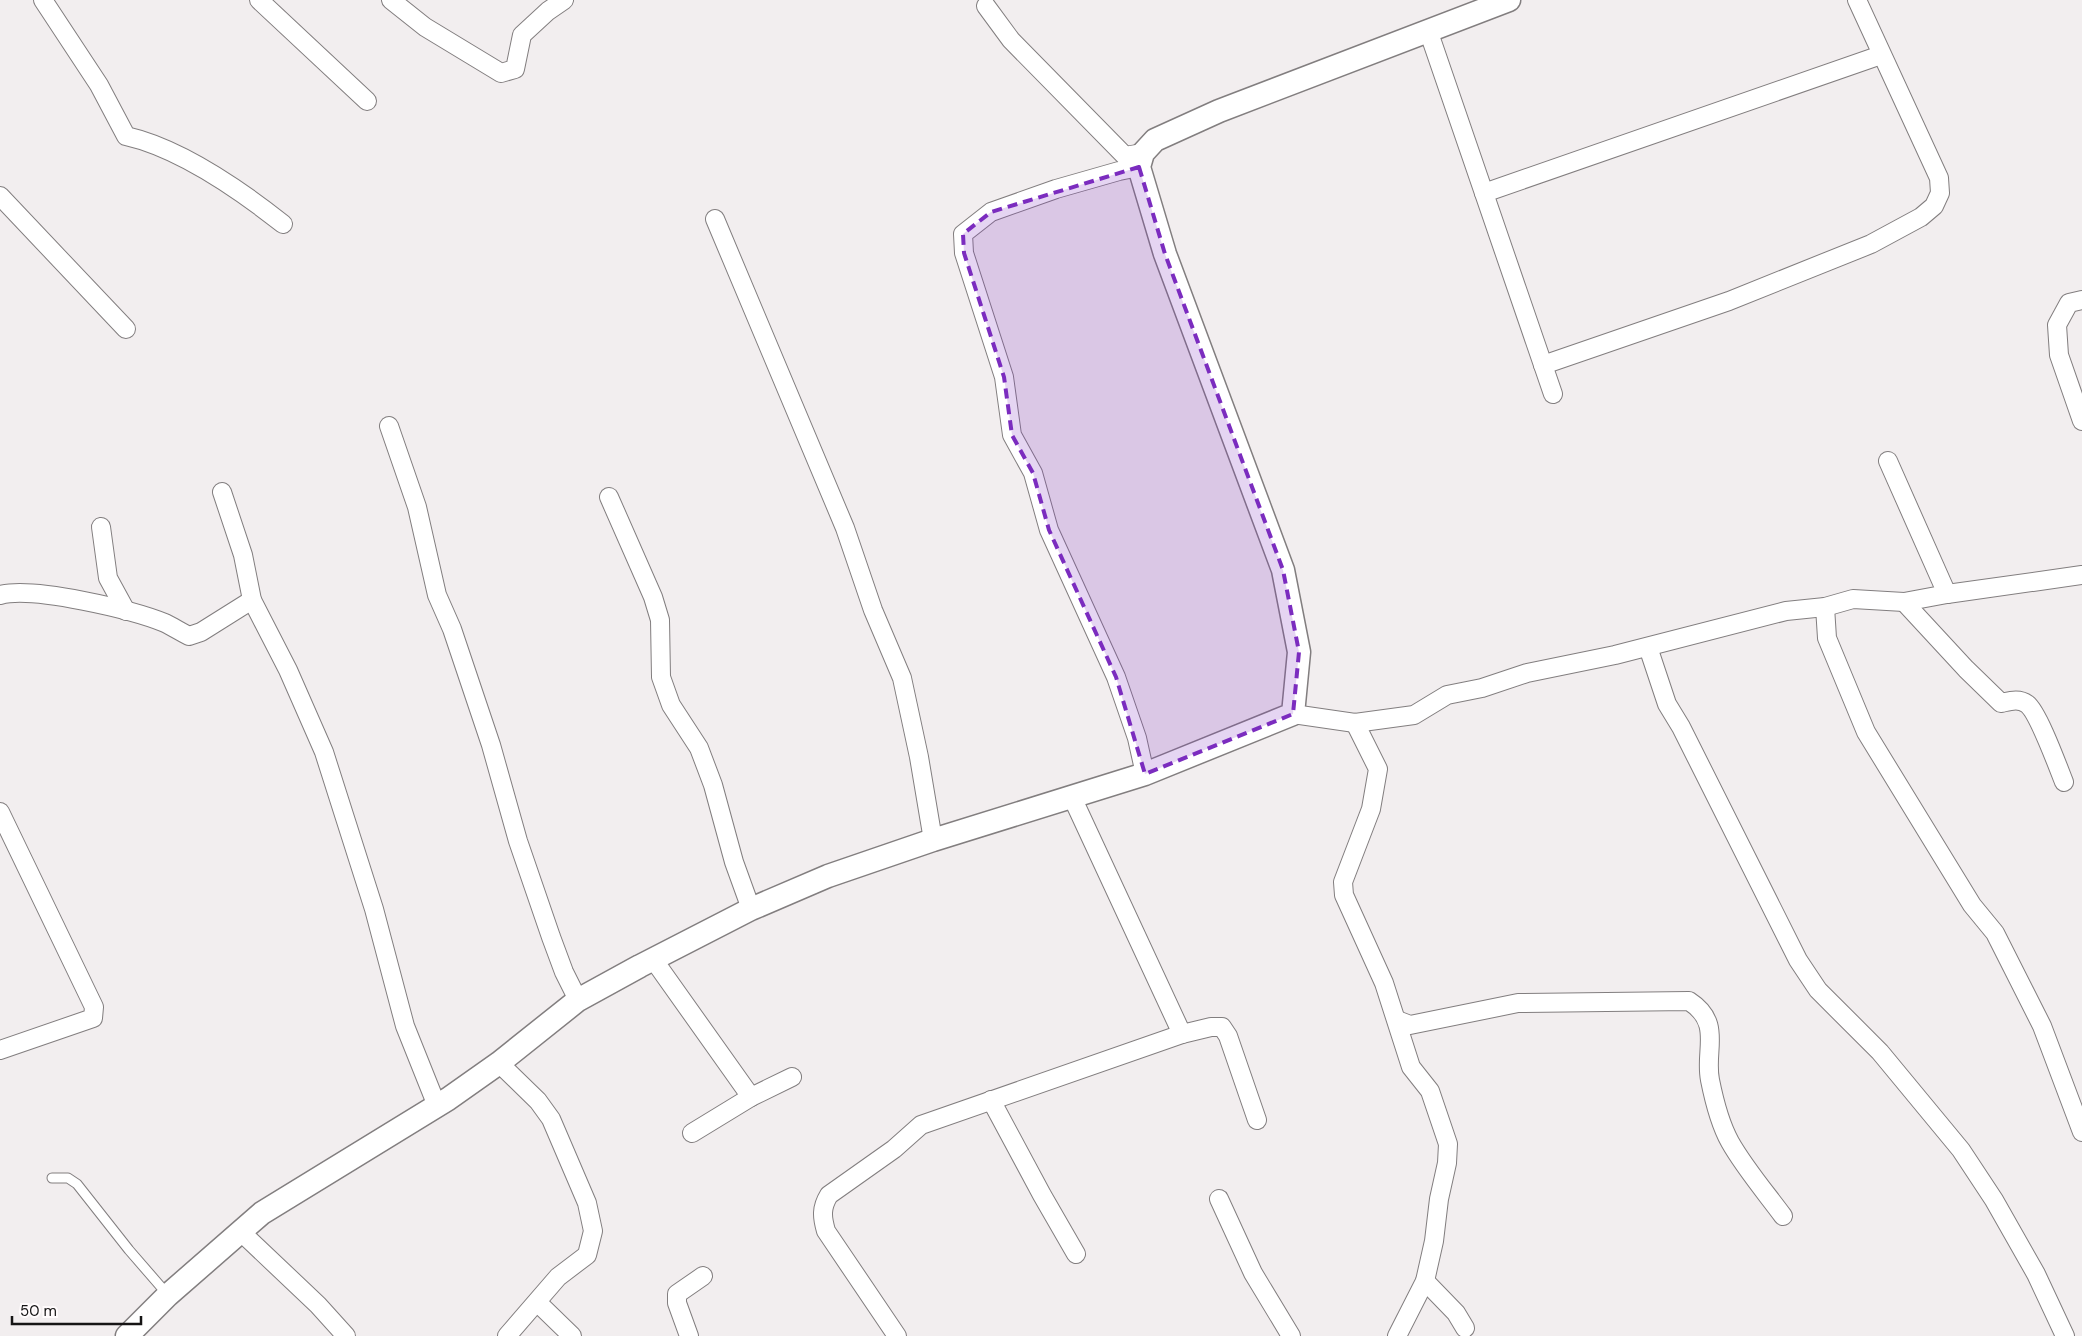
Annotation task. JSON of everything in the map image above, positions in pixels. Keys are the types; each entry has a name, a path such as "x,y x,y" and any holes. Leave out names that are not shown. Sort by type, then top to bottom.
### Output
{"street":[{"path":"43,0 99,85 126,136 164,148 258,204 283,224"},
{"path":"259,0 367,101"},
{"path":"390,0 424,27 501,73 514,69 522,35 548,11 564,0"},
{"path":"1145,774 1137,738 1116,677 1049,530 1033,473 1012,434 1004,377 992,334 964,253 964,234 991,212 1056,189 1119,171 1141,160 1155,140 1218,111 1428,30 1484,4 1509,0"},
{"path":"1543,364 1729,300 1817,266 1871,244 1921,217 1934,206 1940,193 1939,178 1857,0"},
{"path":"986,6 1011,40 1125,156 1141,160"},
{"path":"1428,30 1553,394"},
{"path":"1484,193 1881,55"},
{"path":"1141,160 1165,254 1283,570 1298,652 1293,714"},
{"path":"0,196 126,329"},
{"path":"715,219 845,528 873,610 902,678 919,756 932,840"},
{"path":"2082,300 2069,303 2057,325 2059,355 2082,421"},
{"path":"389,426 417,507 438,595 452,629 491,745 518,841 561,963 578,1000"},
{"path":"1888,461 1947,594"},
{"path":"222,492 243,554 252,600 288,670 324,752 374,909 405,1026 436,1106"},
{"path":"609,497 653,597 660,620 661,677 664,687 671,705 699,748 713,785 734,862 751,909"},
{"path":"101,527 108,578 126,611"},
{"path":"127,1336 168,1295 262,1213 436,1106 499,1063 578,1000 751,909 828,876 932,840 1145,774 1293,714 1355,723 1414,715 1447,695 1482,688 1527,673 1648,647 1786,612 1825,607 1853,599 1904,602 2082,575"},
{"path":"0,595 11,592 54,596 126,611 166,623 189,636 202,632 252,600"},
{"path":"1904,602 1966,669 2001,703 2017,700 2028,704 2037,718 2064,782"},
{"path":"1825,607 1826,638 1866,732 1972,905 1995,933 2042,1026 2082,1132"},
{"path":"1648,647 1667,704 1681,727 1798,960 1818,990 1880,1052 1961,1150 1994,1200 2036,1274 2065,1336"},
{"path":"1355,723 1378,769 1372,809 1344,882 1344,895 1384,983 1411,1067 1430,1091 1448,1144 1447,1162 1439,1199 1434,1241 1425,1281 1397,1336"},
{"path":"1072,797 1182,1034"},
{"path":"0,812 94,1007 93,1018 0,1050"},
{"path":"653,959 751,1097"},
{"path":"1397,1020 1410,1025 1518,1003 1688,1000 1697,1006 1709,1027 1711,1046 1709,1078 1730,1141 1783,1216"},
{"path":"897,1336 826,1231 822,1217 823,1205 829,1195 894,1149 920,1125 1182,1034 1211,1027 1222,1027 1228,1036 1257,1120"},
{"path":"499,1063 538,1102 552,1119 587,1203 593,1231 587,1255 558,1277 507,1336"},
{"path":"692,1133 751,1097 792,1077"},
{"path":"991,1100 1042,1196 1076,1254"},
{"path":"1219,1199 1253,1273 1291,1336"},
{"path":"240,1231 318,1305 346,1336"},
{"path":"689,1336 678,1303 677,1294 703,1276"},
{"path":"1425,1281 1456,1313 1465,1328"},
{"path":"537,1302 572,1336"}],"lane":[{"path":"52,1178 68,1178 76,1184 168,1295"}],"highlighted area":[{"path":"1139,167 1165,254 1283,570 1299,652 1293,714 1145,774 1116,677 1049,530 1033,473 1012,435 1004,377 964,253 963,234 991,212"}]}
